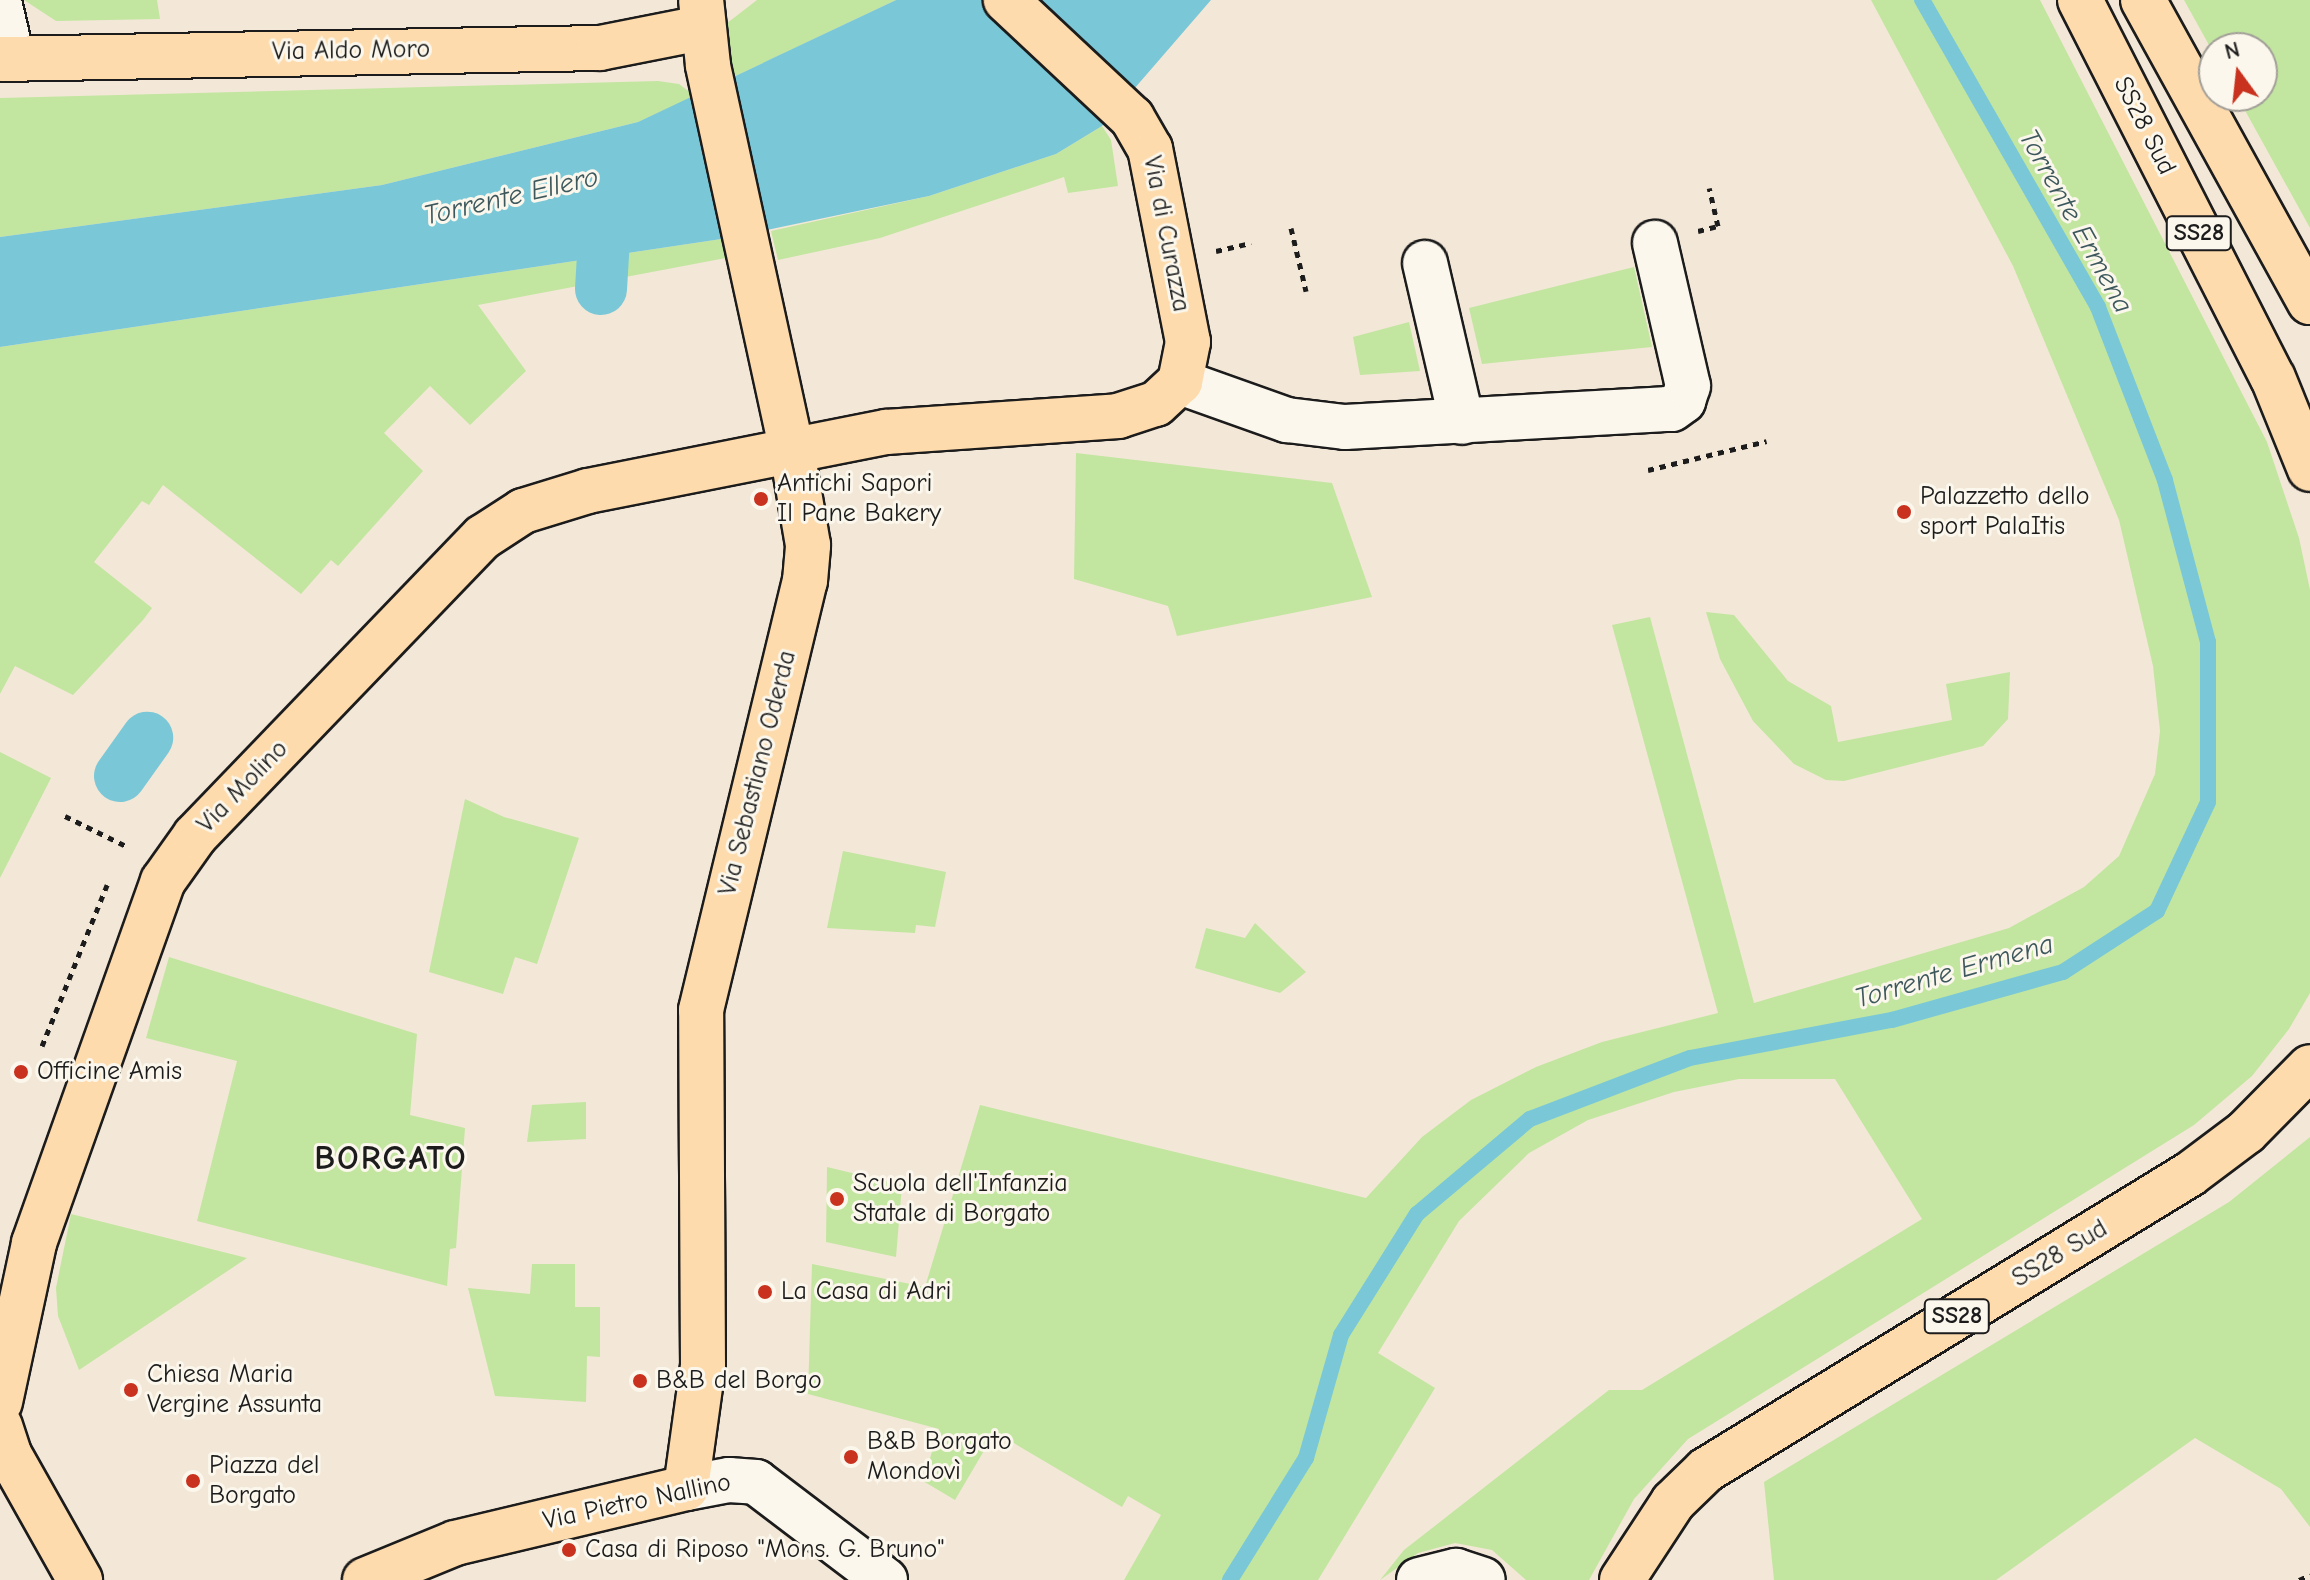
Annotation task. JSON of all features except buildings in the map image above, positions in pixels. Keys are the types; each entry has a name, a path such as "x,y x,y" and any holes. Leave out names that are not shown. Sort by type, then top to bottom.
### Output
{"main road":[{"name":"Via di Curazza","path":"1006,0 1132,118 1150,149 1186,331 1188,356 1180,382"},
{"name":"SS28 Sud","path":"2080,0 2258,348 2310,469"},
{"path":"2143,0 2310,302"},
{"name":"Via Aldo Moro","path":"6,59 600,48 703,31"},
{"name":"Via Sebastiano Oderda","path":"686,1488 703,1366 698,1033 709,968 805,581 806,531 792,451 703,31"},
{"path":"792,451 920,427 1118,416 1156,404 1180,382"},
{"name":"Via Molino","path":"0,1402 34,1243 150,909 188,844 466,553 502,524 567,496 792,451"},
{"name":"SS28 Sud","path":"1622,1580 1673,1502 1706,1470 2190,1174 2246,1132 2310,1067"},
{"path":"0,1426 80,1580"},
{"name":"Via Pietro Nallino","path":"365,1580 455,1543 686,1488"}],"street":[{"path":"0,6 6,59"},
{"path":"1180,382 1314,425 1462,422 1663,411 1679,405 1688,386 1655,243"},
{"path":"1425,263 1462,422"},
{"name":"Via Pietro Nallino","path":"686,1488 729,1480 756,1482 885,1580"},
{"path":"1419,1580 1456,1571 1483,1580"}],"path":[{"path":"1291,228 1306,291"},
{"path":"1648,470 1767,441"},
{"path":"65,816 126,846"},
{"path":"120,858 135,835"},
{"path":"42,1046 114,870"},
{"path":"2299,1580 2310,1575"}],"green space":[{"path":"24,0 157,0 160,19 56,21"},
{"path":"757,0 896,0 727,80 722,27"},
{"path":"1871,0 2040,0 2267,442 2299,538 2310,590 2310,993 2289,1029 2252,1076 2194,1125 1688,1439 1634,1499 1589,1580 1526,1580 1492,1550 1455,1543 1418,1553 1380,1580 1404,1550 1609,1390 1642,1390 1922,1219 1835,1079 1739,1079 1674,1092 1588,1120 1529,1153 1459,1221 1378,1353 1435,1388 1318,1580 1124,1580 1161,1515 1128,1496 1122,1507 995,1432 955,1500 923,1481 939,1429 808,1394 812,1264 925,1287 980,1105 1366,1198 1422,1137 1471,1100 1536,1067 1602,1042 1718,1013 1612,625 1650,617 1754,1003 2009,928 2084,887 2119,856 2155,774 2160,731 2153,666 2119,520 2013,266"},
{"path":"2184,0 2310,0 2310,228 2246,112 2278,112 2278,32 2202,32"},
{"path":"658,81 679,84 695,96 638,122 382,185 0,237 0,98"},
{"path":"1102,126 1111,140 1118,186 1068,193 1064,177 880,238 778,260 771,231 929,196 1056,154"},
{"path":"728,238 731,257 478,305 526,371 470,425 430,386 384,433 423,471 338,566 331,560 301,594 163,485 149,505 142,501 94,562 152,608 143,620 73,695 15,666 0,694 0,347"},
{"path":"1634,267 1652,347 1482,364 1469,308"},
{"path":"1409,322 1420,371 1360,375 1353,337"},
{"path":"1076,453 1332,483 1372,597 1177,636 1168,606 1074,579"},
{"path":"1706,612 1734,615 1788,681 1831,706 1838,742 1952,720 1946,684 2010,672 2008,719 1983,746 1844,781 1826,780 1794,764 1753,721 1720,659"},
{"path":"0,752 51,778 0,878"},
{"path":"465,799 504,817 579,838 537,964 515,957 503,994 429,972"},
{"path":"843,851 946,872 935,927 916,925 915,933 827,928"},
{"path":"1255,923 1306,972 1280,993 1195,968 1206,928 1245,938"},
{"path":"169,957 417,1034 410,1115 465,1128 456,1248 450,1249 447,1286 197,1221 237,1061 146,1038"},
{"path":"586,1102 586,1139 527,1142 532,1105"},
{"path":"2310,1137 2310,1527 2281,1489 2195,1438 1996,1580 1774,1580 1764,1482 2229,1202"},
{"path":"827,1167 902,1185 896,1257 826,1242"},
{"path":"71,1214 247,1258 79,1370 58,1316 56,1288"},
{"path":"532,1264 575,1264 575,1307 600,1307 600,1357 587,1356 586,1402 495,1396 468,1288 530,1294"}],"water":[{"name":"Torrente Ellero","path":"896,0 1211,0 1102,126 1056,154 929,196 728,238 0,347 0,237 382,185 638,122"}],"waterway":[{"name":"Torrente Ermena","path":"1230,1580 1306,1458 1341,1335 1417,1214 1530,1119 1690,1058 1892,1020 2063,972 2157,911 2208,802 2208,642 2165,480 2098,307 1922,0"},
{"name":"Torrente Ellero","path":"601,289 607,189"},
{"path":"120,776 147,738"}],"place":[{"name":"Antichi Sapori Il Pane Bakery","path":"761,499"},
{"name":"Palazzetto dello sport PalaItis","path":"1904,512"},
{"name":"Officine Amis","path":"21,1072"},
{"name":"Scuola dell'Infanzia Statale di Borgato","path":"837,1199"},
{"name":"La Casa di Adri","path":"765,1292"},
{"name":"B&B del Borgo","path":"640,1381"},
{"name":"Chiesa Maria Vergine Assunta","path":"131,1390"},
{"name":"B&B Borgato Mondovì","path":"851,1457"},
{"name":"Piazza del Borgato","path":"193,1481"},
{"name":"Casa di Riposo \"Mons. G. Bruno\"","path":"569,1550"}],"district":[{"name":"BORGATO","path":"391,1159"}]}
